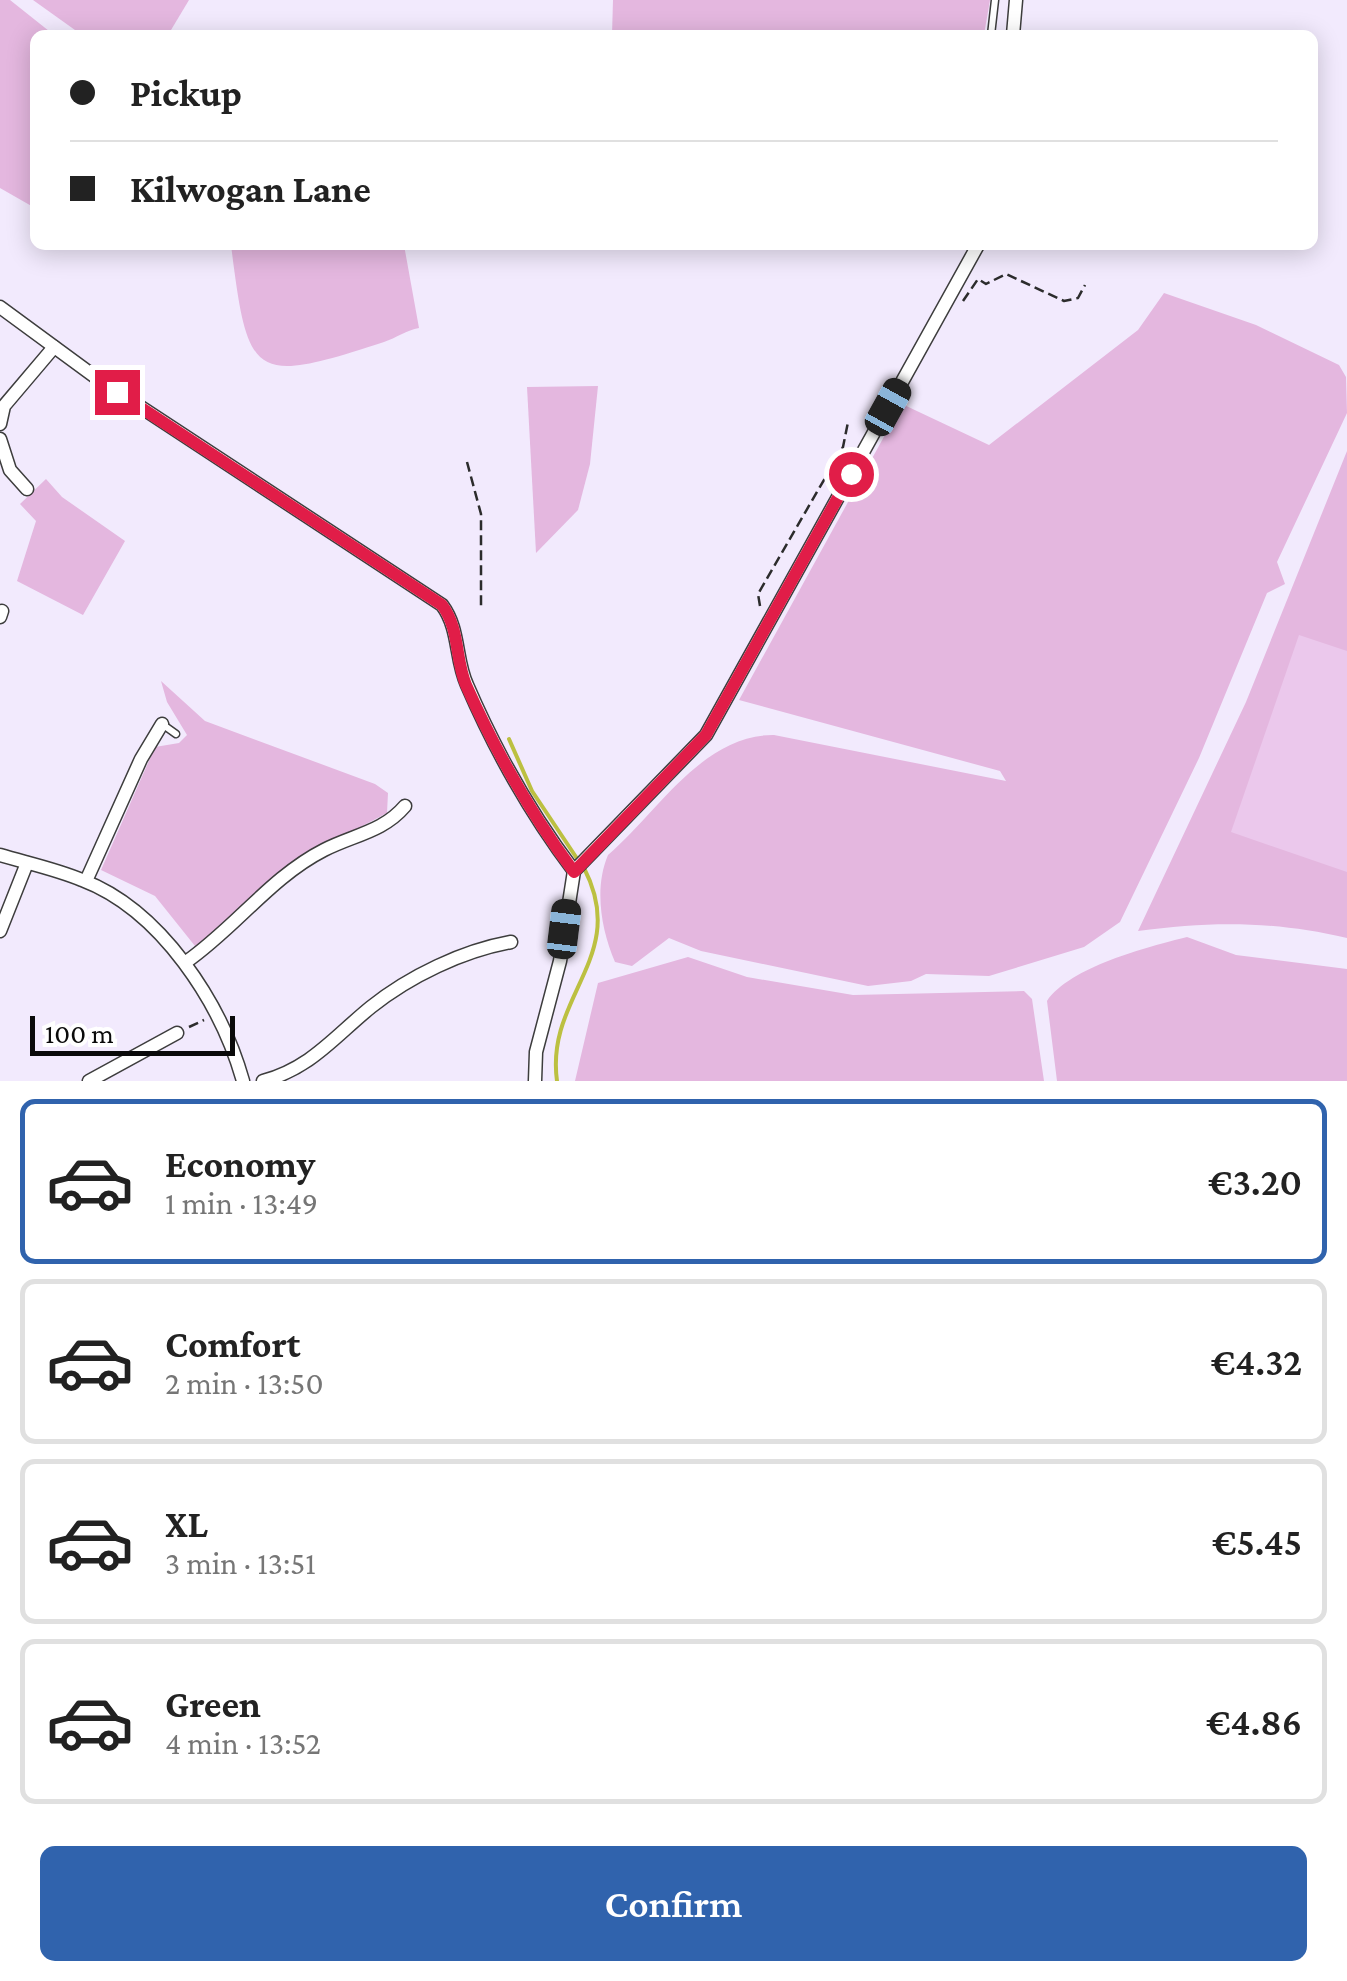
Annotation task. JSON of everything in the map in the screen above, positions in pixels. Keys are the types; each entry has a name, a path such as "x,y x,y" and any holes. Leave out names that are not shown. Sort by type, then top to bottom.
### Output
{"street":[{"path":"1014,30 1016,0"},
{"path":"535,1081 536,1052 560,960 576,869 706,735 975,250"},
{"path":"0,307 442,605 452,619 466,683 520,796 576,869"},
{"path":"0,424 4,406 54,347"},
{"path":"0,439 10,470 27,489"},
{"path":"86,881 141,759 162,724"},
{"path":"186,962 231,929 294,868 386,824 405,806"},
{"path":"0,855 86,881 142,919 186,962 223,1028 243,1081"},
{"path":"0,932 27,863"},
{"path":"264,1081 312,1061 388,995 472,950 510,942"},
{"path":"89,1081 177,1033"}],"lane":[{"path":"992,30 995,0"},
{"path":"162,724 176,734"}],"path":[{"path":"939,316 957,308 978,279 993,282 1006,274 1072,302 1085,285"},
{"path":"766,626 758,594 843,448 848,422"},
{"path":"467,462 483,533 482,609"},
{"path":"177,1033 206,1020"}],"shaded area":[{"path":"0,0 10,0 48,30 30,30 30,205 0,188"},
{"path":"33,0 189,0 171,30 75,30"},
{"path":"613,0 990,0 985,30 612,30"},
{"path":"232,250 405,250 419,328 340,356 282,366 264,360 252,346 237,290"},
{"path":"1164,293 1256,325 1339,365 1346,377 1347,413 1277,562 1285,584 1267,593 1199,758 1120,922 1084,947 989,976 926,974 911,981 868,986 701,951 669,938 632,966 615,962 601,908 601,881 608,855 683,779 725,747 748,738 774,735 1006,781 1000,771 739,700 902,404 989,445 1138,330"},
{"path":"598,386 590,464 578,510 536,553 527,387"},
{"path":"1347,451 1347,938 1242,924 1138,931 1246,702"},
{"path":"46,479 62,497 125,541 83,615 17,581 36,521 20,504"},
{"path":"1299,635 1347,651 1347,872 1231,832"},
{"path":"161,681 205,721 375,784 388,793 387,813 292,863 212,937 195,946 155,896 101,870 155,747 179,743 187,735 167,702"},
{"path":"1187,937 1236,955 1347,969 1347,1081 1057,1081 1047,1001 1091,968"},
{"path":"688,957 747,977 853,995 1024,991 1032,999 1044,1081 575,1081 598,983"}],"waterway":[{"path":"509,739 532,791 578,860"},
{"path":"557,1081 557,1051 563,1024 593,952 598,927 596,899 584,868"}],"route":[{"path":"117,392 205,446 442,605 452,619 462,674 520,796 574,872 706,735 851,474"}]}
